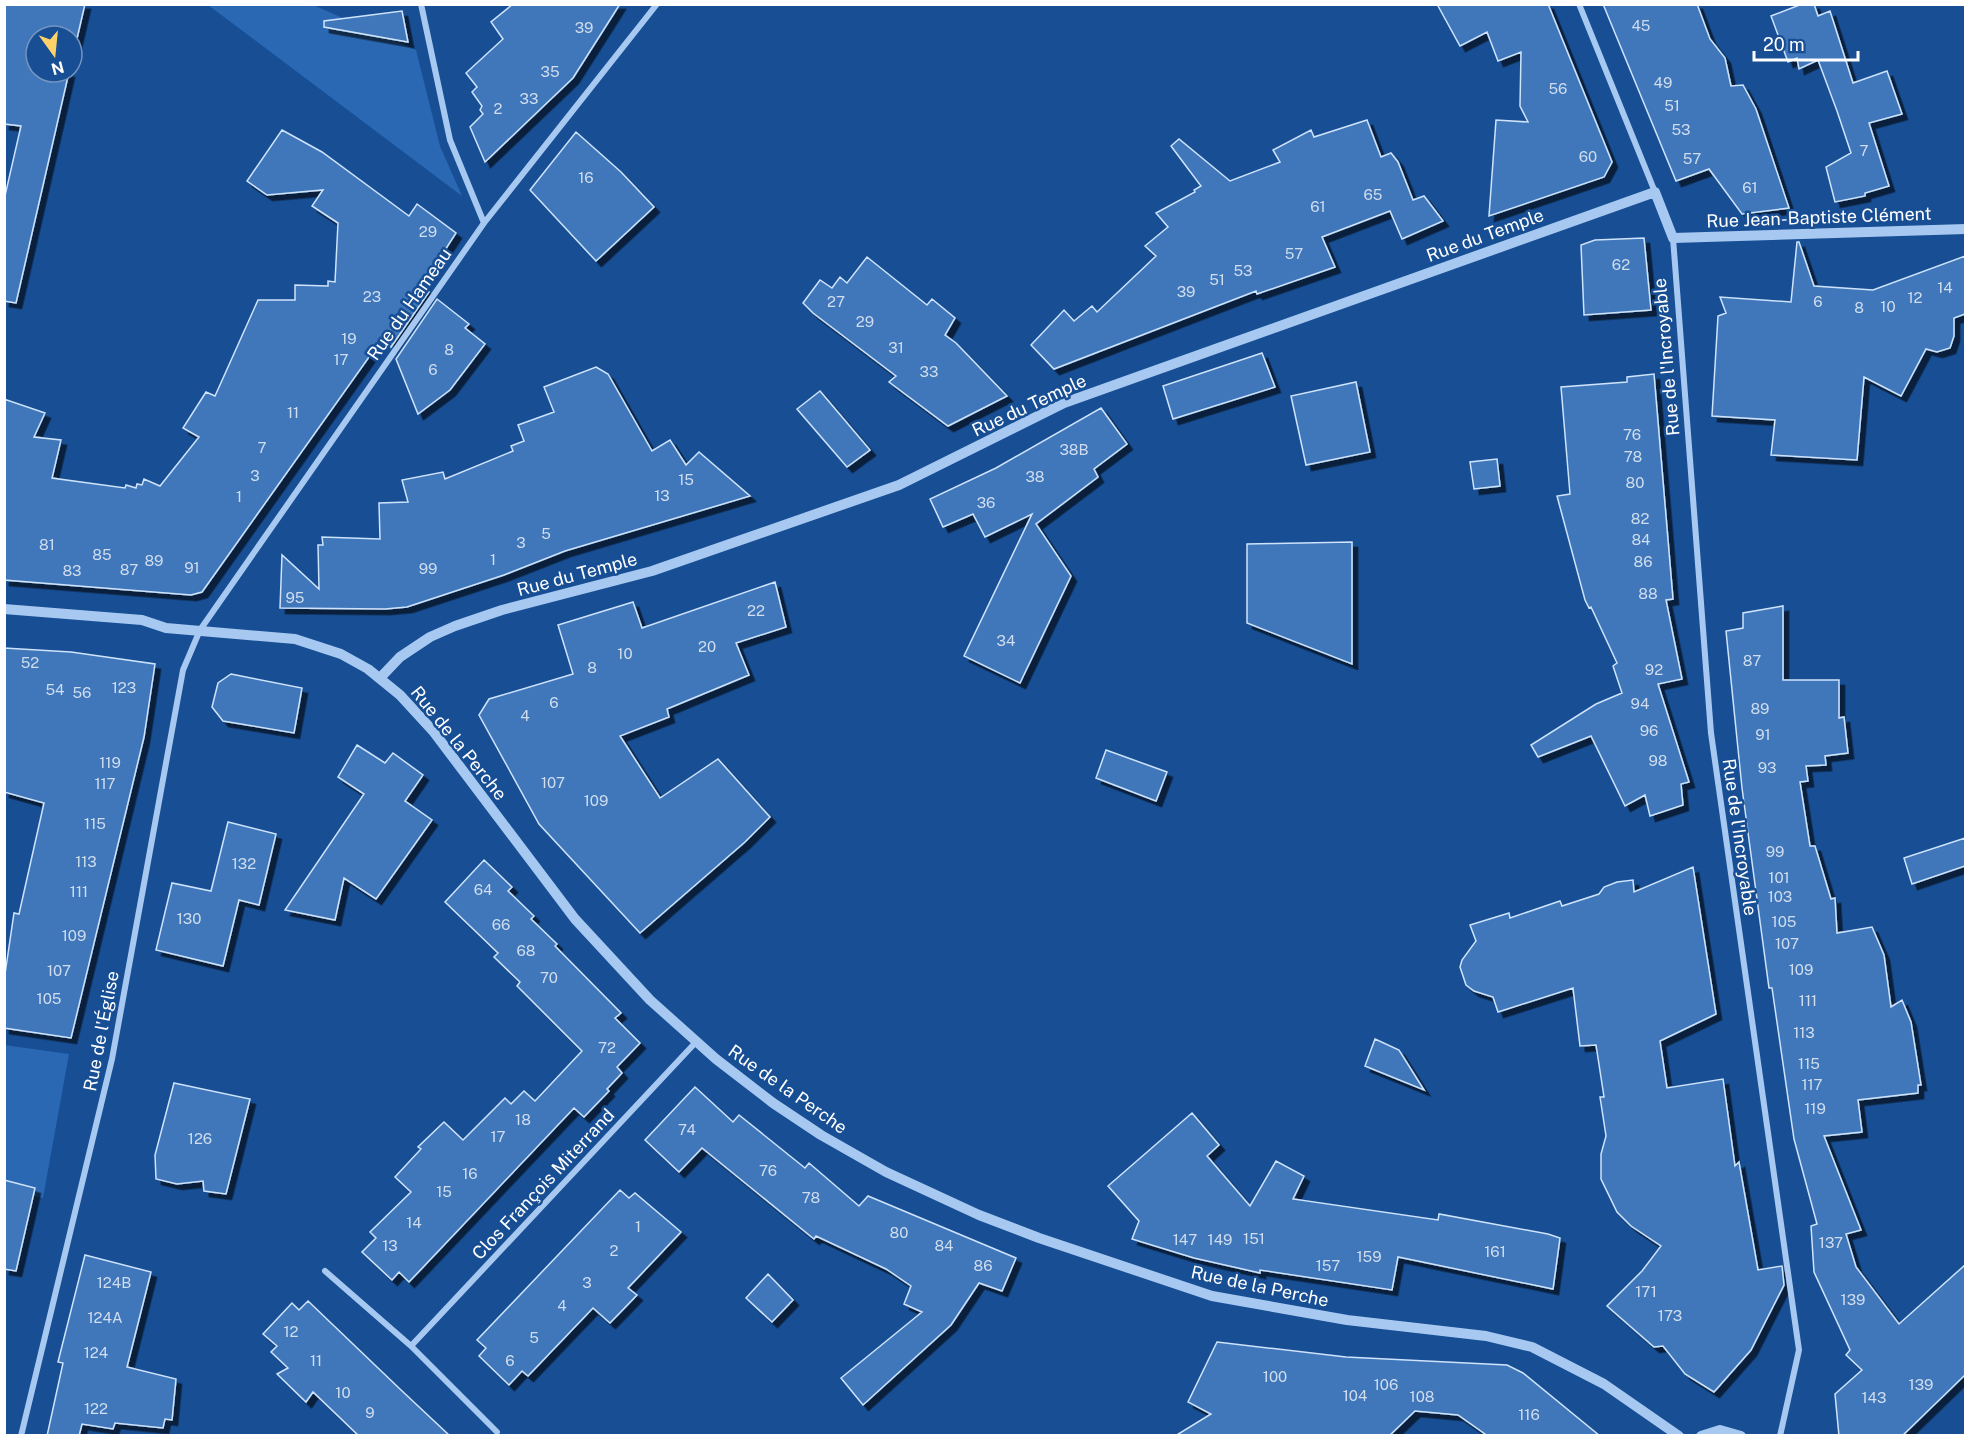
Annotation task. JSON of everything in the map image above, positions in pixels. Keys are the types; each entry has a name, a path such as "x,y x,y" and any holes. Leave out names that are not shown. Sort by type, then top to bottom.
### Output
{"street":[{"path":"421,4 450,140 484,223"},
{"name":"Rue du Hameau","path":"200,630 484,223 657,4"},
{"path":"1579,4 1674,238"},
{"name":"Rue du Temple","path":"380,678 406,653 430,637 455,626 502,610 652,571 899,485 1064,403 1655,192"},
{"name":"Rue Jean-Baptiste Clément","path":"1674,238 1965,229"},
{"name":"Rue de l'Incroyable","path":"1674,238 1674,275 1711,733 1799,1350 1780,1436"},
{"name":"Rue de la Perche","path":"4,609 142,620 166,628 307,641 341,654 380,678 400,694 433,731 596,943 621,970 696,1042 773,1103 821,1135 886,1172 979,1215 1154,1278 1212,1296 1347,1320 1486,1336 1532,1347 1604,1383 1679,1436"},
{"name":"Rue de l'Église","path":"21,1436 112,1059 183,670 200,630"},
{"name":"Clos François Miterrand","path":"411,1346 696,1042"},
{"path":"325,1271 411,1346 497,1432"},
{"path":"1701,1436 1720,1430 1741,1436"}],"shaded area":[{"path":"208,5 313,5 416,50 440,146 462,196"},
{"path":"4,1045 69,1054 43,1198 5,1191"}],"building":[{"path":"4,4 85,4 80,24 24,24 24,84 66,84 16,303 4,301 4,200 21,126 4,124"},
{"path":"513,4 620,4 573,78 485,162 470,127 483,114 480,110 482,106 472,92 477,87 466,73 503,39 491,22"},
{"path":"1437,4 1548,4 1612,162 1604,177 1489,216 1496,120 1528,122 1520,106 1521,52 1498,61 1487,32 1460,46"},
{"path":"1603,4 1697,4 1710,39 1725,58 1731,86 1743,85 1756,109 1789,208 1742,214 1709,169 1676,181"},
{"path":"1802,4 1814,4 1818,16 1830,11 1853,83 1887,71 1902,114 1869,123 1889,186 1865,193 1865,196 1835,202 1826,167 1851,153 1837,111 1818,60 1799,69 1797,58 1788,62 1771,16"},
{"path":"402,11 408,42 324,27 324,21"},
{"path":"1367,120 1381,157 1391,153 1398,162 1413,200 1424,196 1443,221 1402,239 1390,211 1322,237 1335,267 1257,294 1256,291 1054,369 1031,345 1064,310 1074,321 1092,306 1097,312 1156,256 1145,246 1168,227 1156,213 1195,192 1194,190 1201,186 1171,146 1179,139 1230,181 1280,162 1273,150 1311,130 1314,137"},
{"path":"282,130 322,152 409,216 417,204 456,233 422,286 429,292 391,347 386,333 202,592 191,595 4,580 4,399 45,413 34,437 61,440 52,478 125,488 126,485 136,488 137,484 142,485 144,479 160,486 199,437 183,428 206,392 215,396 258,300 295,300 295,285 328,286 328,281 335,282 338,223 312,206 323,190 267,195 247,181"},
{"path":"576,132 621,172 654,207 596,261 530,190"},
{"path":"1644,238 1651,310 1584,315 1581,245 1595,240"},
{"path":"1797,242 1799,242 1814,286 1873,290 1965,256 1965,314 1954,318 1954,336 1950,348 1937,352 1926,349 1901,396 1864,377 1857,460 1771,455 1775,420 1712,416 1718,316 1726,313 1720,297 1791,302"},
{"path":"867,257 927,305 932,299 955,318 945,335 956,343 1007,396 948,426 889,382 896,376 803,303 820,280 832,288 840,277 847,283"},
{"path":"437,299 469,324 465,328 485,344 450,390 418,414 396,359"},
{"path":"1262,353 1275,387 1173,419 1163,386"},
{"path":"596,367 608,374 652,451 670,440 686,465 699,452 750,496 565,551 504,575 407,607 385,609 280,608 282,555 319,589 318,545 323,545 322,537 380,539 379,503 408,502 402,480 443,472 445,479 513,451 511,446 524,441 518,425 554,412 544,387"},
{"path":"1654,374 1673,599 1666,600 1682,679 1658,684 1689,782 1681,784 1683,805 1650,816 1645,795 1625,806 1591,736 1538,757 1531,745 1596,704 1622,693 1613,666 1617,663 1591,607 1589,608 1585,600 1557,496 1570,494 1561,387 1627,382 1627,377"},
{"path":"1356,382 1370,452 1306,465 1291,396"},
{"path":"820,391 870,450 847,467 797,409"},
{"path":"1101,408 1127,444 1094,469 1098,477 1036,524 1071,576 1020,683 964,656 1032,514 985,537 973,514 943,527 930,499 996,468"},
{"path":"1497,459 1500,486 1474,489 1470,462"},
{"path":"1352,542 1352,664 1247,623 1247,544"},
{"path":"775,582 786,627 736,643 749,675 667,709 669,717 620,736 660,798 718,759 770,817 745,842 640,933 539,824 479,715 489,699 573,674 558,625 633,602 642,628"},
{"path":"1783,606 1783,680 1839,680 1839,718 1844,717 1848,753 1825,756 1826,765 1806,766 1808,781 1800,782 1810,846 1815,846 1831,899 1835,898 1837,933 1872,927 1884,955 1891,1007 1902,1000 1911,1022 1921,1085 1918,1085 1918,1093 1858,1100 1862,1132 1824,1136 1861,1230 1846,1234 1856,1267 1899,1324 1965,1265 1965,1375 1902,1436 1839,1436 1835,1394 1862,1370 1846,1355 1850,1350 1814,1272 1811,1226 1817,1224 1794,1139 1772,988 1769,988 1742,788 1726,631 1743,628 1743,613"},
{"path":"4,648 71,652 155,664 144,737 71,1038 4,1028 4,981 14,913 19,914 44,803 4,792"},
{"path":"231,674 302,688 294,733 223,721 212,707 218,683"},
{"path":"357,745 385,763 393,753 423,775 405,801 432,820 376,899 344,878 335,920 285,910 364,794 338,777"},
{"path":"1106,750 1167,772 1156,801 1096,778"},
{"path":"228,822 276,834 259,905 239,900 223,966 156,950 172,883 211,891"},
{"path":"1965,838 1965,866 1912,884 1904,858"},
{"path":"484,860 512,887 508,891 534,916 531,919 557,944 555,946 621,1013 615,1018 640,1043 617,1067 622,1073 607,1089 609,1091 584,1117 574,1108 409,1282 399,1272 392,1280 362,1252 376,1238 370,1232 411,1192 395,1177 421,1149 418,1147 444,1122 463,1140 505,1098 511,1104 524,1091 535,1101 582,1051 517,986 520,982 494,957 498,953 445,902"},
{"path":"1693,867 1716,1014 1660,1041 1667,1088 1723,1079 1735,1166 1739,1162 1758,1270 1782,1266 1784,1285 1751,1350 1714,1392 1685,1374 1663,1346 1654,1347 1607,1306 1642,1271 1661,1246 1631,1226 1617,1212 1601,1179 1601,1154 1606,1136 1600,1097 1604,1097 1596,1045 1580,1046 1573,988 1498,1012 1493,997 1474,991 1466,985 1460,967 1462,960 1476,941 1470,925 1509,913 1510,918 1560,901 1562,906 1599,894 1604,887 1617,882 1633,880 1634,892"},
{"path":"1375,1039 1399,1050 1424,1090 1365,1066"},
{"path":"174,1083 250,1099 226,1194 204,1191 203,1181 177,1184 156,1179 155,1155"},
{"path":"695,1087 733,1122 739,1115 805,1168 809,1163 859,1206 868,1196 1016,1258 1002,1291 979,1283 951,1325 863,1405 841,1378 922,1312 904,1304 911,1286 886,1269 816,1236 814,1239 702,1148 679,1172 645,1140"},
{"path":"1192,1113 1219,1145 1207,1156 1250,1206 1276,1161 1304,1176 1293,1199 1438,1220 1439,1214 1548,1234 1560,1238 1553,1289 1398,1257 1392,1290 1260,1270 1260,1273 1194,1258 1132,1239 1139,1221 1108,1186"},
{"path":"4,1180 35,1188 16,1271 4,1269"},
{"path":"620,1190 629,1198 635,1193 681,1232 628,1288 637,1295 610,1323 593,1308 528,1376 522,1371 509,1385 479,1356 486,1348 477,1340"},
{"path":"85,1255 151,1272 127,1367 176,1379 172,1420 165,1419 163,1428 115,1423 113,1429 82,1424 79,1436 47,1436 63,1363 58,1362"},
{"path":"768,1274 793,1300 772,1322 746,1298"},
{"path":"308,1301 450,1436 359,1436 313,1392 306,1402 277,1374 288,1368 271,1352 277,1346 263,1334 292,1303 299,1310"},
{"path":"1217,1342 1346,1357 1507,1365 1523,1373 1600,1436 1488,1436 1458,1415 1415,1411 1389,1436 1175,1436 1211,1414 1188,1402"}]}
